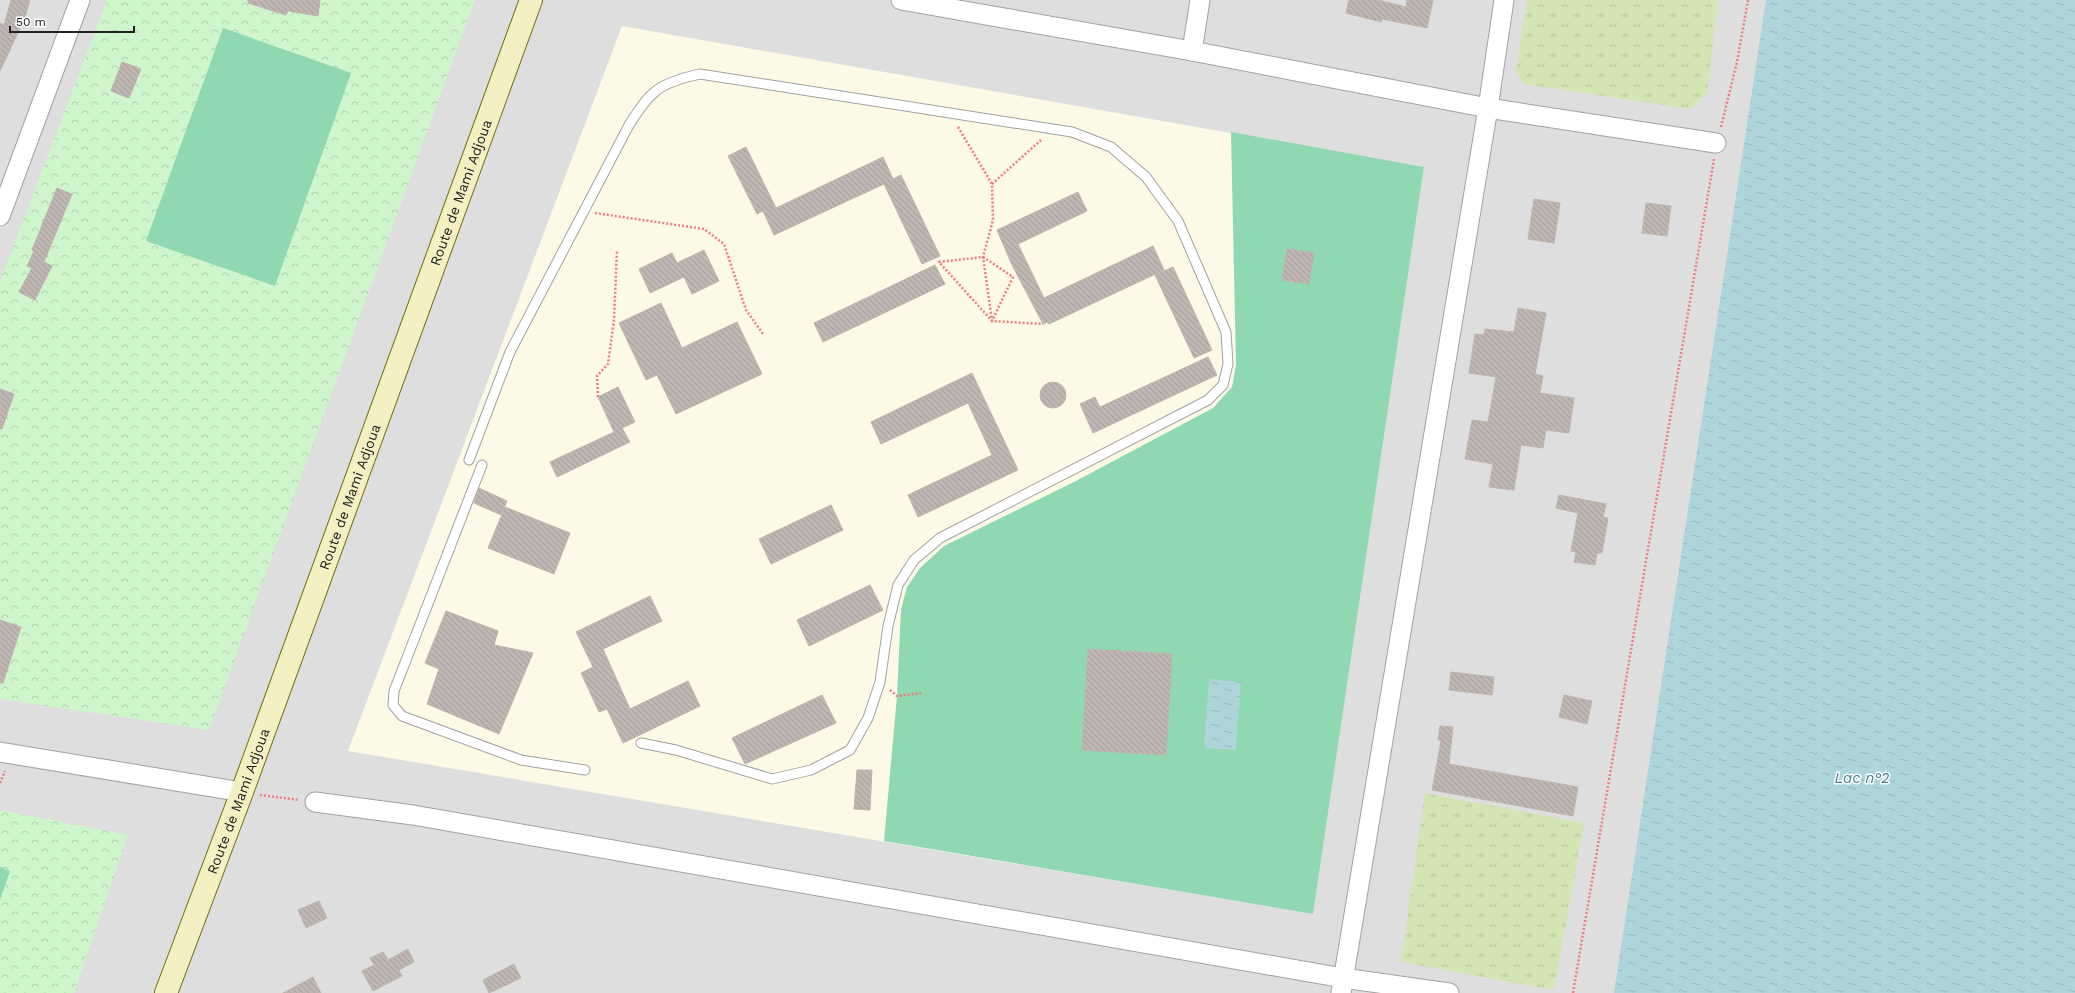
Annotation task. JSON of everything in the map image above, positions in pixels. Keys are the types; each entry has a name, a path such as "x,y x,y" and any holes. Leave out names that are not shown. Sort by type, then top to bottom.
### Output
{"street":[{"path":"0,216 80,0"},
{"name":"Route de Mami Adjoua","path":"166,993 242,792 531,0"},
{"path":"901,0 921,1 1488,108 1716,144"},
{"path":"1192,51 1200,0"},
{"path":"1342,985 1488,108 1504,0"},
{"path":"0,752 242,792"},
{"path":"315,802 413,815 1342,985 1449,993"}],"lane":[{"path":"469,460 510,352 585,212 629,125 644,101 659,88 679,79 700,74 1072,132 1110,147 1146,177 1178,221 1226,332 1228,364 1224,384 1208,400 940,538 914,560 898,585 888,626 880,682 868,718 850,750 811,770 772,779 676,750 641,743"},
{"path":"482,465 394,691 393,705 402,716 521,760 585,770"}],"path":[{"path":"1573,993 1716,144 1737,62 1748,0"},
{"path":"950,112 992,184 993,220 983,257 992,321"},
{"path":"992,184 1053,129"},
{"path":"585,212 704,229 724,244 746,310 762,334"},
{"path":"598,397 597,376 608,364 614,320 617,250"},
{"path":"992,321 1013,277 983,257 939,262 992,321 1043,324"},
{"path":"880,682 897,696 921,693"},
{"path":"242,792 315,802"}],"shaded area":[{"path":"0,0 1768,0 1615,993 0,993"},
{"path":"622,26 1424,167 1313,914 348,751"}],"green space":[{"path":"107,0 475,0 209,730 0,699 0,281"},
{"path":"1527,0 1718,0 1707,93 1691,109 1524,84 1516,71"},
{"path":"223,28 351,73 275,286 146,241"},
{"path":"1231,132 1424,167 1313,914 884,841 897,696 901,609 907,587 920,568 944,546 1074,482 1213,408 1232,387 1236,365"},
{"path":"1425,793 1584,823 1554,990 1401,962"},
{"path":"0,810 128,835 74,993 0,993"},
{"path":"0,867 10,871 0,900"}],"water":[{"name":"Lac n°2","path":"1766,0 2075,0 2075,993 1614,993"},
{"path":"1209,679 1241,682 1236,750 1204,748"}],"building":[{"path":"11,0 30,0 24,20 0,71 0,23 4,25"},
{"path":"248,0 320,0 318,16 288,11 286,15 248,3"},
{"path":"1349,0 1378,0 1406,7 1407,0 1433,0 1427,28 1382,19 1381,22 1346,13"},
{"path":"122,62 141,69 129,98 111,91"},
{"path":"746,147 776,208 883,157 893,179 901,175 940,256 922,264 884,184 774,235 763,211 757,214 728,156"},
{"path":"57,188 72,194 44,262 52,266 35,300 19,292 32,268 27,266 34,251 32,250"},
{"path":"1078,192 1087,211 1018,244 1044,298 1153,246 1164,270 1049,324 1048,322 1043,324 1012,265 997,230"},
{"path":"1534,199 1560,203 1554,243 1528,239"},
{"path":"1646,203 1671,206 1667,236 1642,233"},
{"path":"1287,249 1314,253 1309,284 1282,280"},
{"path":"704,250 719,281 692,294 684,277 650,293 639,269 672,253 677,263"},
{"path":"935,265 945,284 823,342 814,323"},
{"path":"1173,267 1212,350 1194,358 1155,275"},
{"path":"661,303 682,348 737,322 762,374 676,414 657,375 646,380 619,323"},
{"path":"1518,308 1546,313 1535,374 1543,376 1540,393 1574,398 1569,433 1546,430 1543,448 1521,445 1514,490 1489,487 1493,464 1465,459 1472,420 1488,422 1496,377 1469,373 1475,334 1484,335 1485,329 1514,332"},
{"path":"1208,357 1217,375 1093,433 1080,404 1095,397 1100,407"},
{"path":"972,373 1018,470 918,517 908,495 992,455 968,403 881,444 871,422"},
{"path":"1053,382 1062,386 1066,395 1062,404 1053,408 1044,404 1040,395 1044,386"},
{"path":"618,387 635,422 622,428 630,442 557,477 550,462 614,432 598,397"},
{"path":"0,389 14,394 2,429 0,429"},
{"path":"479,488 507,501 501,515 474,503"},
{"path":"1559,495 1606,504 1603,517 1608,518 1602,553 1597,553 1595,565 1574,562 1576,552 1571,551 1578,513 1556,508"},
{"path":"831,505 843,530 771,564 759,539"},
{"path":"505,507 570,533 554,574 488,548"},
{"path":"870,585 883,610 809,646 797,620"},
{"path":"650,596 662,621 603,649 630,709 688,681 700,706 623,743 607,709 599,712 581,673 593,667 576,632"},
{"path":"446,611 498,631 494,645 533,653 499,734 427,704 439,669 425,663"},
{"path":"0,620 21,627 3,683 0,683"},
{"path":"1088,649 1172,654 1166,755 1082,750"},
{"path":"1451,672 1494,677 1492,695 1449,690"},
{"path":"822,695 836,723 745,764 732,738"},
{"path":"1564,695 1592,701 1587,724 1559,717"},
{"path":"1440,726 1453,727 1449,764 1578,787 1573,816 1432,790 1441,741 1438,740"},
{"path":"857,770 872,770 870,810 854,809"},
{"path":"319,901 327,918 306,928 298,910"},
{"path":"408,949 414,962 399,970 402,976 373,991 362,971 374,965 370,958 383,952 388,960"},
{"path":"514,964 521,978 489,993 483,980"},
{"path":"313,977 321,993 283,993"}]}
